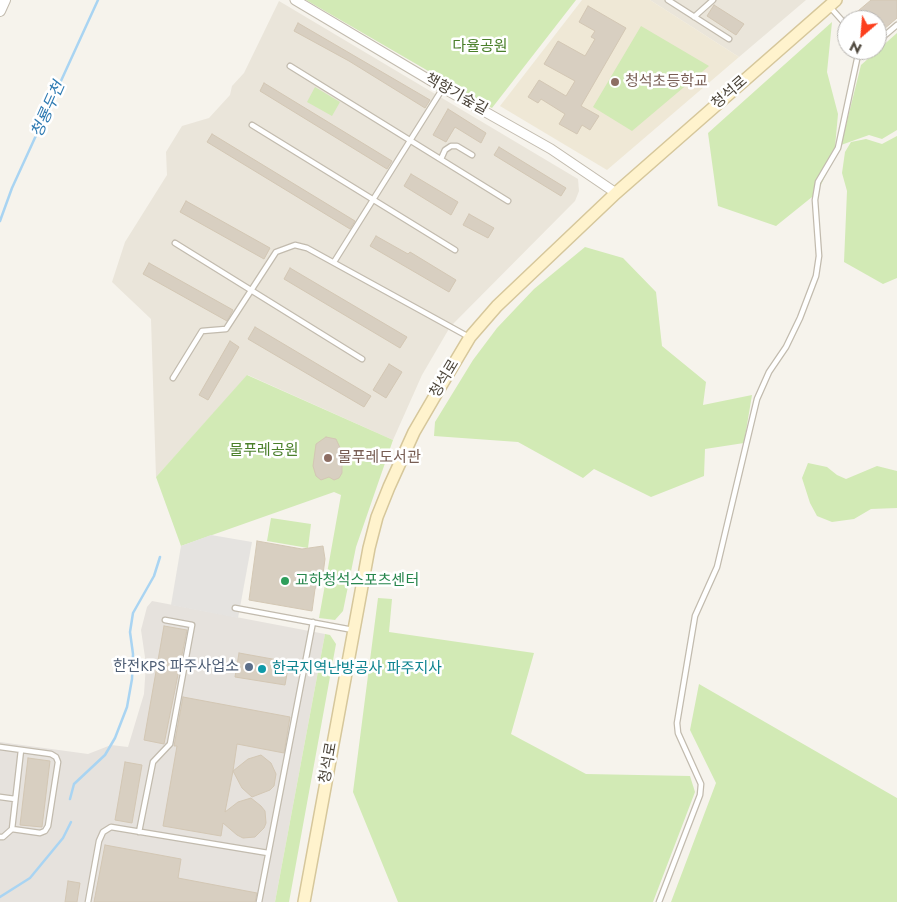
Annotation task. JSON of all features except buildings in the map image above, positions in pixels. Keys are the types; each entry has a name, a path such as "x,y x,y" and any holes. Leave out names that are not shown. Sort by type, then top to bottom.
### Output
{"main road":[{"name":"청석로","path":"304,902 369,548 377,517 414,432 470,337 497,306 616,193 832,3"}],"street":[{"path":"0,11 5,0"},
{"name":"책향기숲길","path":"295,0 443,88 551,149 616,193"}],"lane":[{"path":"668,0 729,39"},
{"path":"694,17 713,0"},
{"path":"887,34 897,25"},
{"path":"659,902 700,795 701,784 678,733 677,722 695,616 717,567 757,399 768,372 786,347 797,325 816,276 819,256 815,200 818,182 838,148 857,60"},
{"path":"290,66 508,201"},
{"path":"334,262 443,88"},
{"path":"252,125 455,250"},
{"path":"440,159 451,146 457,146 472,155"},
{"path":"175,243 362,359"},
{"path":"173,378 202,331 226,329 267,263 282,249 295,245 307,248 334,262 470,337"},
{"path":"235,608 353,630"},
{"path":"139,832 153,762 170,744 192,625 166,620"},
{"path":"259,902 314,622"},
{"path":"0,747 51,754 56,757 58,762 48,826 45,831 40,833 12,829"},
{"path":"0,836 3,837 12,829 20,750"},
{"path":"0,797 15,799"},
{"path":"88,902 99,841 104,832 111,828 268,854"}],"shaded area":[{"name":"청석초등학교","path":"582,0 650,0 739,57 607,170 500,106"},
{"path":"650,0 806,0 739,57"},
{"path":"279,1 578,179 579,191 575,201 450,327 422,375 393,440 248,375 156,477 151,319 112,282 125,242 167,175 166,152 182,126 209,118 230,95 232,86 244,73"},
{"path":"211,535 252,542 238,618 171,605 181,546"},
{"path":"152,601 325,634 275,902 0,902 0,742 88,754 111,745 128,747 144,694 146,664 141,630 147,607"}],"green space":[{"name":"다율공원","path":"306,0 576,0 492,108"},
{"path":"832,22 827,72 838,114 834,158 817,193 776,226 718,206 708,133"},
{"path":"641,26 709,66 632,131 593,107"},
{"path":"897,33 897,130 882,139 869,135 841,145 861,65 867,60 887,60 887,42"},
{"path":"315,87 340,102 332,116 307,102"},
{"path":"897,136 897,278 883,284 844,262 847,191 842,173 845,152 851,142 866,139 882,144"},
{"path":"585,247 623,258 656,292 662,346 706,382 703,405 752,395 744,443 705,449 704,476 651,497 594,469 583,478 518,442 434,436 435,422 473,360 497,328 534,289"},
{"name":"물푸레공원","path":"247,375 393,440 356,547 343,611 335,620 319,618 341,495 334,492 181,546 156,477"},
{"path":"808,463 827,467 846,479 877,466 897,471 897,508 871,509 854,519 832,522 817,516 810,503 802,478"},
{"path":"271,518 311,524 308,548 267,541"},
{"path":"378,598 392,599 389,632 534,653 511,734 586,774 690,776 695,792 653,902 398,902 353,792"},
{"path":"325,634 330,635 336,644 289,902 275,902"},
{"path":"699,684 897,798 897,902 671,902 716,783 690,730"}],"waterway":[{"name":"청룡두천","path":"0,221 12,188 98,0"},
{"path":"70,799 74,784 105,755 115,738 127,707 132,679 133,654 130,632 133,613 154,576 160,557"},
{"path":"0,897 30,878 63,838 71,822"}],"place":[{"name":"청석초등학교","path":"615,82"},
{"name":"물푸레도서관","path":"328,458"},
{"name":"교하청석스포츠센터","path":"285,581"},
{"name":"한전KPS 파주사업소","path":"249,667"},
{"name":"한국지역난방공사 파주지사","path":"262,669"}]}
